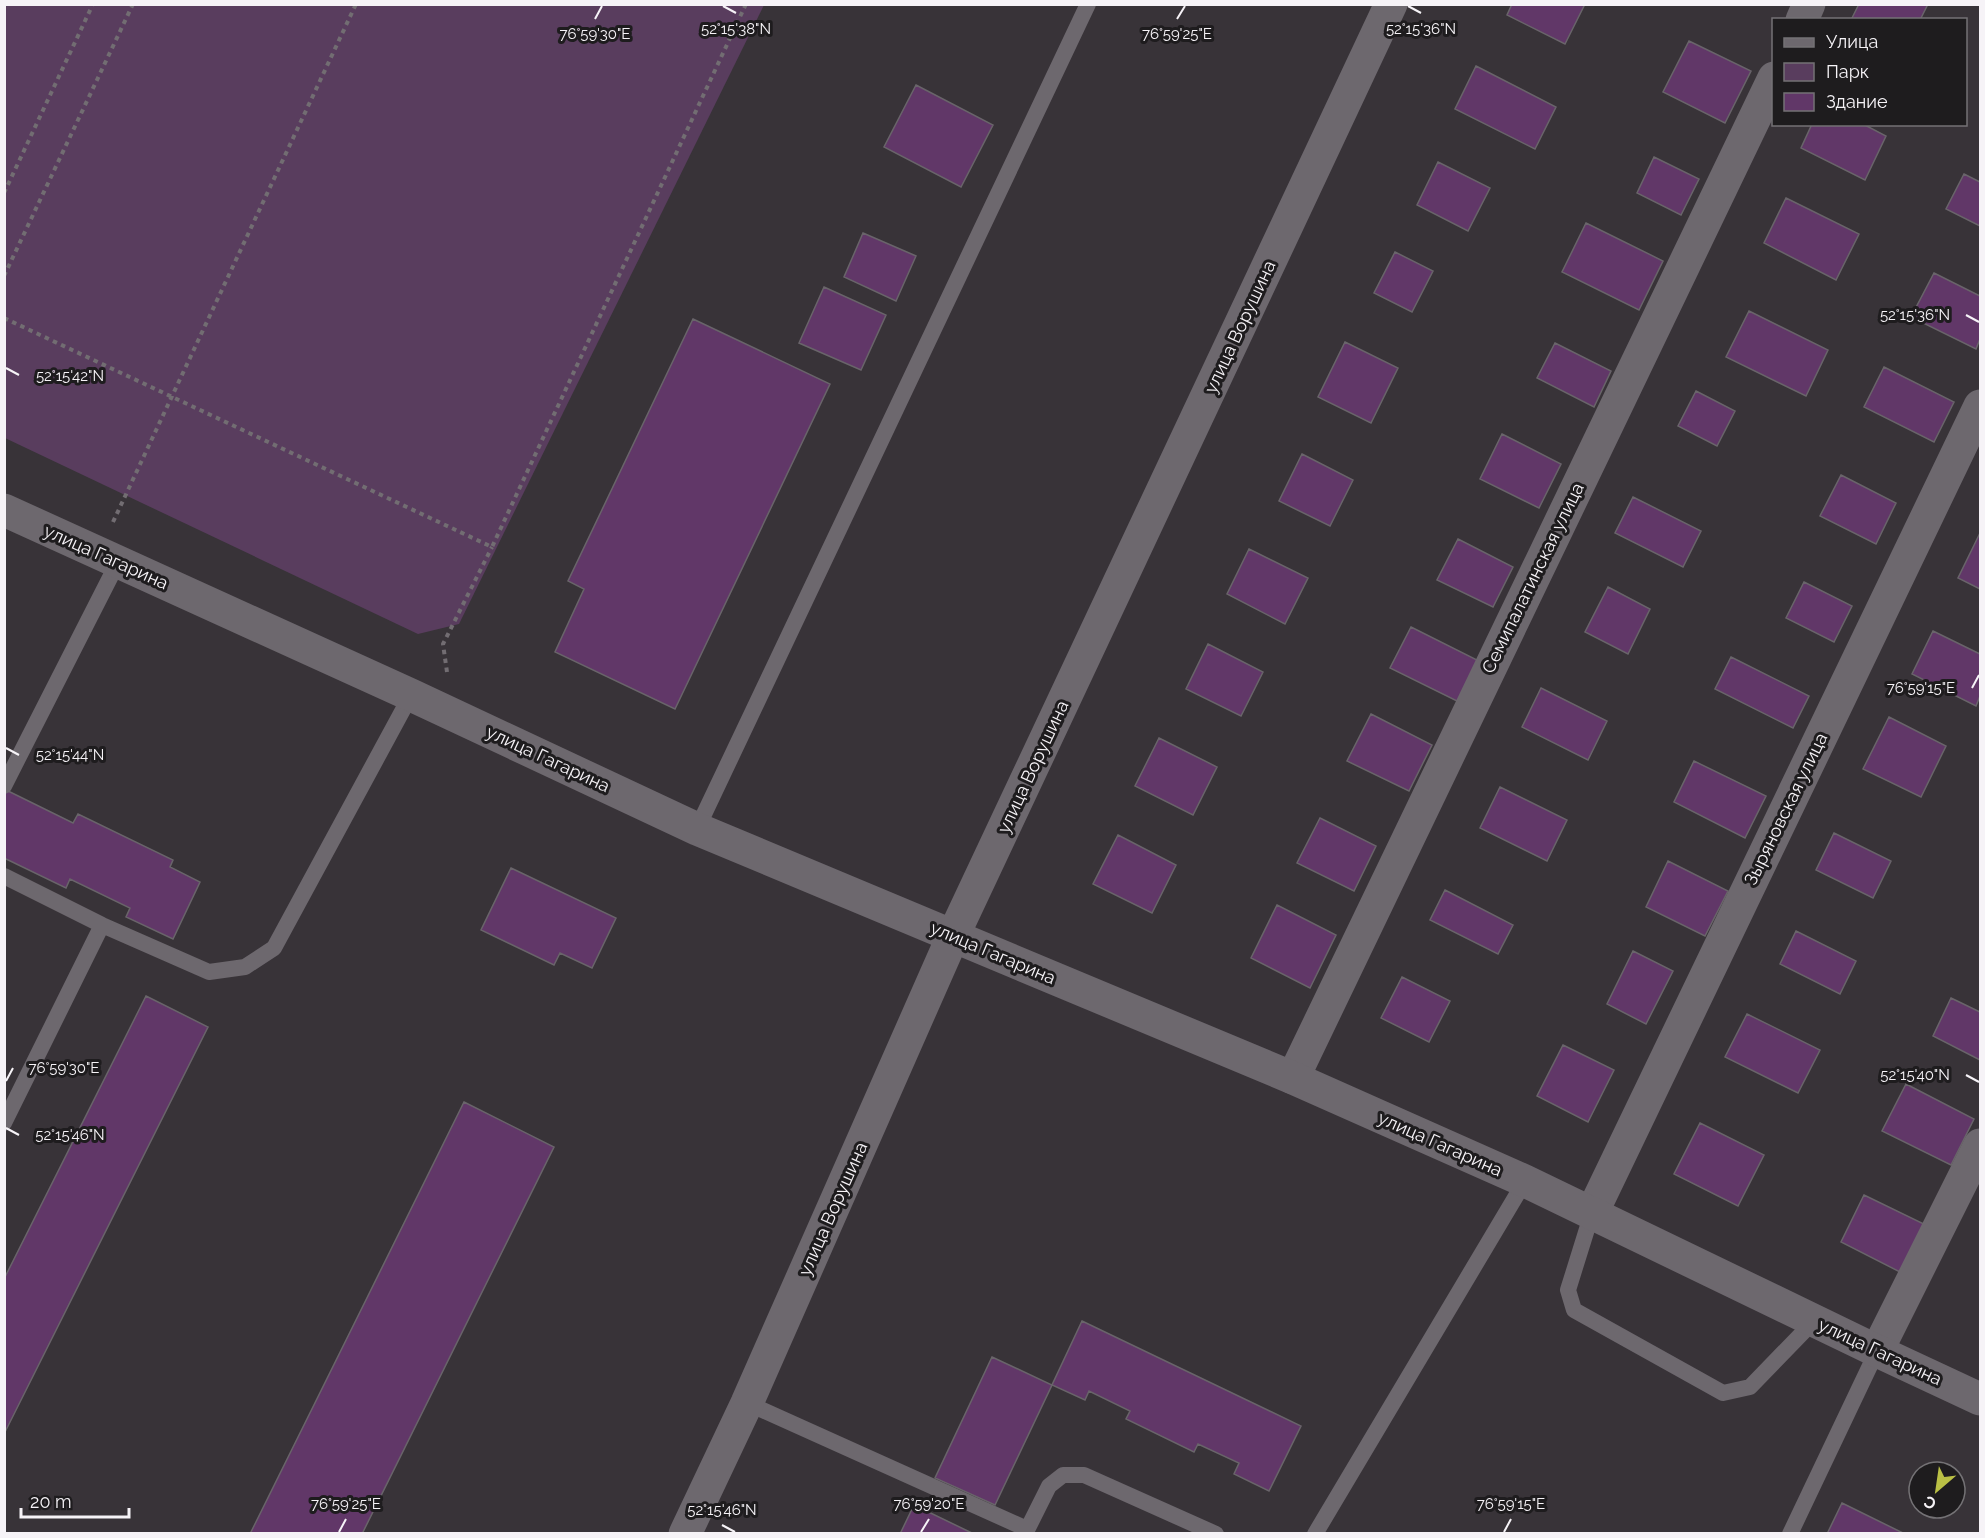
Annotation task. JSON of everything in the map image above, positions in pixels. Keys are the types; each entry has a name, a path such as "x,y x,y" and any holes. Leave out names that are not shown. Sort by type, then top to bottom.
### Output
{"street":[{"name":"улица Ворушина","path":"685,1533 747,1403 953,936 1392,4"},
{"path":"1803,18 1809,4"},
{"name":"Семипалатинская улица","path":"1293,1078 1772,80"},
{"name":"Зыряновская улица","path":"1592,1212 1980,406"},
{"name":"улица Гагарина","path":"4,510 411,695 697,829 1293,1078 1525,1181 1980,1399"},
{"path":"1877,1351 1980,1145"}],"lane":[{"path":"697,829 1088,4"},
{"path":"4,786 108,558"},
{"path":"4,876 102,924 209,972 245,967 273,948 411,695"},
{"path":"4,1123 102,924"},
{"path":"1315,1533 1525,1181"},
{"path":"1592,1212 1568,1290 1575,1310 1723,1393 1750,1387 1814,1321"},
{"path":"1790,1533 1877,1351"},
{"path":"747,1403 1026,1531 1049,1486 1064,1475 1084,1475 1216,1533"}],"path":[{"path":"4,193 93,4"},
{"path":"4,276 133,4"},
{"path":"108,558 172,397 356,4"},
{"path":"452,714 443,644 492,547 746,4"},
{"path":"4,318 492,547"}],"green space":[{"path":"4,5 764,5 459,624 418,634 5,438"}],"building":[{"path":"1512,4 1585,4 1565,44 1507,15"},
{"path":"1859,4 1928,4 1921,18 1852,18"},
{"path":"1689,41 1751,71 1725,123 1663,92"},
{"path":"1476,66 1556,107 1535,149 1455,109"},
{"path":"916,85 993,125 961,187 884,147"},
{"path":"1811,126 1867,126 1886,136 1865,180 1801,148"},
{"path":"1654,157 1699,179 1681,215 1637,193"},
{"path":"1438,162 1490,188 1468,231 1417,205"},
{"path":"1964,174 1980,182 1980,226 1946,209"},
{"path":"1786,198 1859,234 1836,280 1764,243"},
{"path":"1586,223 1663,261 1639,310 1562,272"},
{"path":"863,233 916,256 896,301 844,277"},
{"path":"1395,252 1433,271 1412,312 1374,293"},
{"path":"1934,273 1980,296 1980,339 1976,349 1911,317"},
{"path":"824,287 886,315 861,370 799,343"},
{"path":"1749,311 1828,350 1806,396 1726,357"},
{"path":"693,319 830,384 675,709 555,652 584,589 568,581"},
{"path":"1345,342 1398,368 1371,423 1318,397"},
{"path":"1555,343 1611,371 1594,407 1537,378"},
{"path":"1884,367 1954,402 1934,442 1864,407"},
{"path":"1696,391 1735,411 1717,446 1678,426"},
{"path":"1502,434 1561,464 1539,508 1480,479"},
{"path":"1302,454 1353,480 1330,526 1279,501"},
{"path":"1841,475 1896,503 1876,544 1820,516"},
{"path":"1633,497 1701,531 1683,567 1615,533"},
{"path":"1980,533 1980,589 1958,578"},
{"path":"1458,539 1513,567 1493,607 1437,580"},
{"path":"1249,549 1308,578 1285,624 1227,594"},
{"path":"1804,582 1852,606 1834,642 1786,618"},
{"path":"1608,587 1650,609 1628,654 1585,632"},
{"path":"1411,627 1481,662 1461,703 1390,668"},
{"path":"1933,631 1980,654 1980,696 1976,706 1912,674"},
{"path":"1208,644 1263,672 1241,716 1186,689"},
{"path":"1731,657 1809,696 1793,728 1715,689"},
{"path":"1541,688 1607,721 1588,760 1522,727"},
{"path":"1371,714 1432,745 1409,791 1347,761"},
{"path":"1889,717 1946,746 1921,797 1863,769"},
{"path":"1159,738 1217,767 1193,815 1135,786"},
{"path":"1694,761 1766,796 1745,838 1674,802"},
{"path":"1500,787 1567,820 1547,861 1480,828"},
{"path":"4,789 73,823 78,814 173,860 170,867 200,882 173,939 126,917 130,908 70,879 66,888 4,858"},
{"path":"1320,818 1376,846 1354,891 1297,863"},
{"path":"1834,833 1891,861 1873,898 1816,870"},
{"path":"1118,835 1176,865 1152,913 1093,884"},
{"path":"1668,861 1728,891 1705,936 1646,907"},
{"path":"511,868 616,918 592,968 560,953 554,965 481,930"},
{"path":"1445,890 1513,925 1498,954 1430,920"},
{"path":"1277,905 1336,935 1310,988 1251,958"},
{"path":"1796,931 1856,961 1840,994 1780,964"},
{"path":"1633,951 1673,971 1646,1024 1607,1004"},
{"path":"1402,977 1450,1001 1429,1042 1381,1018"},
{"path":"146,996 208,1027 4,1434 4,1279"},
{"path":"1951,998 1980,1012 1980,1060 1933,1036"},
{"path":"1747,1014 1820,1050 1798,1093 1725,1057"},
{"path":"1563,1045 1614,1070 1588,1122 1537,1096"},
{"path":"1906,1084 1974,1119 1951,1165 1882,1131"},
{"path":"464,1102 554,1147 362,1534 250,1534"},
{"path":"1700,1123 1764,1155 1738,1206 1674,1174"},
{"path":"1864,1195 1928,1226 1904,1274 1841,1242"},
{"path":"1082,1321 1301,1426 1269,1491 1234,1474 1239,1463 1198,1444 1194,1452 1126,1419 1130,1411 1089,1391 1085,1400 1052,1385"},
{"path":"992,1357 1052,1385 995,1505 935,1478"},
{"path":"1842,1503 1905,1534 1827,1534"},
{"path":"914,1505 974,1534 900,1534"}]}
